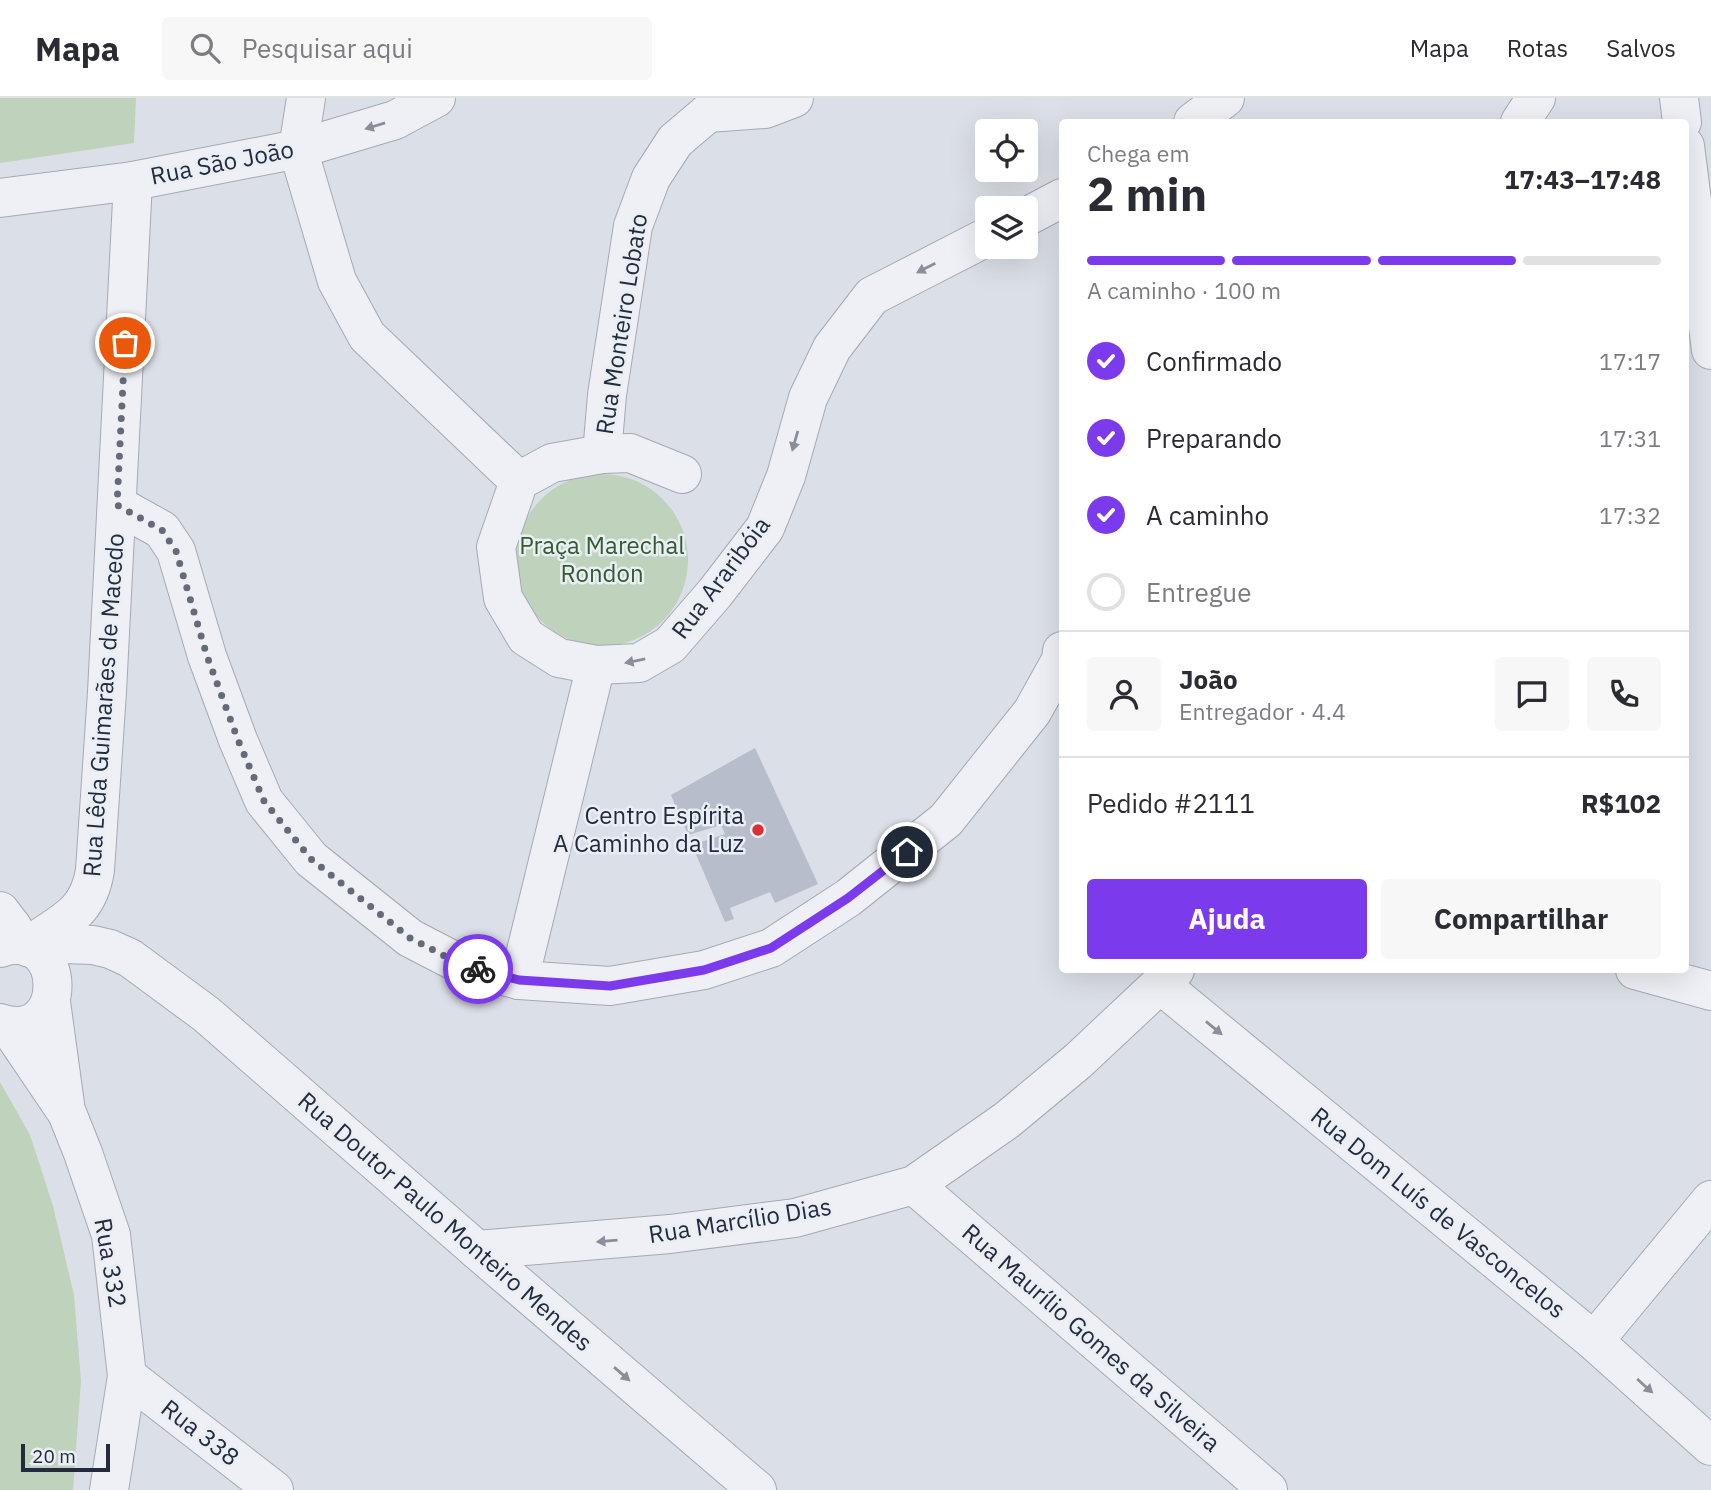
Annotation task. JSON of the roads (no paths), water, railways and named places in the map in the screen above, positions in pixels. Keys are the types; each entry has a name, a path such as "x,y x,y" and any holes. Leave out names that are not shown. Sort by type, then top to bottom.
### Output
{"street":[{"path":"306,98 298,149 337,281 367,336 519,481 552,463 602,454 630,453 682,474"},
{"name":"Rua São João","path":"0,198 133,181 298,149 395,120 436,98"},
{"path":"701,106 765,109 794,98"},
{"path":"1197,119 1225,98"},
{"path":"1522,119 1536,98"},
{"path":"1679,98 1682,119"},
{"name":"Rua Monteiro Lobato","path":"602,454 607,395 633,226 652,178 701,106"},
{"path":"1689,177 1711,350"},
{"name":"Rua Lêda Guimarães de Macedo","path":"19,947 78,912 92,888 107,692 133,181"},
{"path":"1038,211 1059,200"},
{"name":"Rua Araribóia","path":"519,481 496,547 503,598 526,637 559,658 596,665 639,663 670,645 715,593 765,528 786,476 807,398 832,348 872,296 975,243"},
{"path":"117,505 162,530 176,551 207,656 264,801 311,859 410,938 464,966 519,980 610,986 704,970 771,948 848,898 946,820 1032,712 1059,664"},
{"path":"519,980 596,665"},
{"name":"Rua 332","path":"0,911 13,928 19,947 49,965 54,977 52,996 66,1113"},
{"name":"Rua Doutor Paulo Monteiro Mendes","path":"19,947 93,945 130,958 206,1014 757,1490"},
{"path":"4,1024 22,1025 34,1021 44,1013 52,996 106,959 130,958"},
{"path":"1645,973 1711,991"},
{"name":"Rua Marcílio Dias","path":"477,1250 670,1234 796,1217 914,1185 1007,1120 1077,1061 1168,977"},
{"name":"Rua Dom Luís de Vasconcelos","path":"1168,977 1594,1341 1711,1446"},
{"name":"Rua 332","path":"4,1024 66,1113 83,1153 111,1236 127,1376 109,1490"},
{"name":"Rua Maurílio Gomes da Silveira","path":"914,1185 1268,1490"},
{"path":"1594,1341 1711,1200"},
{"name":"Rua 338","path":"127,1376 274,1490"}],"place":[{"name":"Centro Espírita A Caminho da Luz","path":"758,830"}],"park label":[{"name":"Praça Marechal Rondon","path":"602,560"}]}
